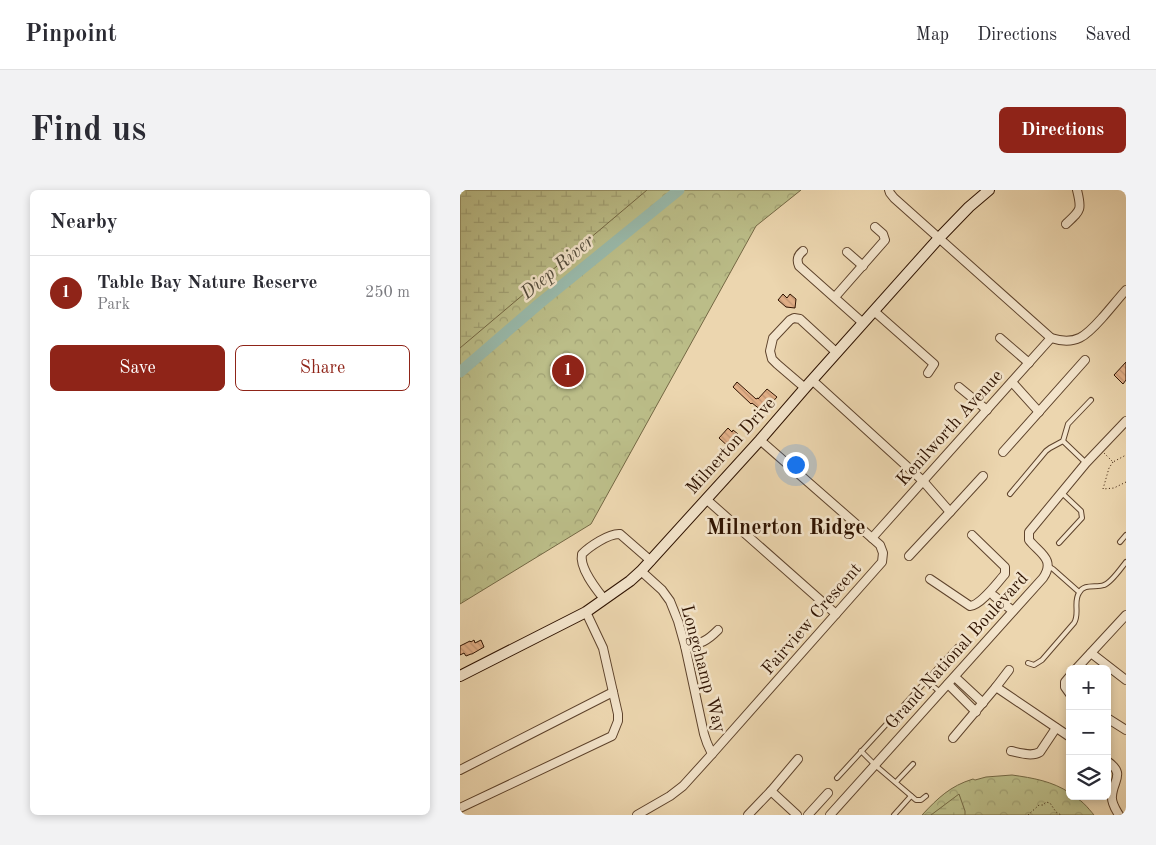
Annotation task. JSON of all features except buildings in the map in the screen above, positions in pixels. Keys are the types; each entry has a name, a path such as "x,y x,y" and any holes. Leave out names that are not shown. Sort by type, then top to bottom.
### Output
{"street":[{"path":"889,190 894,198 1051,338 1062,342 1082,337 1090,331 1126,290"},
{"name":"Milnerton Drive","path":"460,676 586,612 641,571 939,238 969,207 990,190"},
{"path":"1066,224 1079,212 1080,204 1077,190"},
{"path":"836,297 885,240 884,234 875,227"},
{"path":"803,251 798,255 799,266 863,323"},
{"path":"848,252 863,266"},
{"path":"874,310 934,364 928,373"},
{"path":"837,353 800,319 794,318 773,338 770,351 772,358 808,384 923,481 950,512"},
{"path":"1000,338 1028,363"},
{"name":"Kenilworth Avenue","path":"872,538 1051,338"},
{"path":"1003,452 1085,360"},
{"path":"1012,382 1039,412"},
{"path":"958,387 987,410"},
{"name":"Grand National Boulevard","path":"830,815 1043,578 1047,572 1047,560 1029,540 1029,532 1086,463 1126,421"},
{"name":"Grand National Boulevard","path":"1114,435 1126,431"},
{"name":"Fairview Crescent","path":"637,815 670,796 683,786 882,562 883,554 880,545 760,440"},
{"path":"909,556 983,476"},
{"path":"706,499 836,614"},
{"path":"604,599 590,580 581,563 582,554 586,550 612,534 620,534 651,561"},
{"path":"930,579 970,606 975,605 993,593 1005,574 1005,566 972,535"},
{"name":"Longchamp Way","path":"641,571 668,597 678,621 704,734 712,754"},
{"path":"993,593 1013,611"},
{"path":"460,808 612,736 618,721 613,692 603,648 586,612"},
{"path":"1080,665 1126,615"},
{"path":"1120,622 1126,628"},
{"path":"685,646 705,642 718,630"},
{"path":"1091,653 1126,680"},
{"path":"953,738 976,712 1008,670"},
{"path":"954,677 983,703"},
{"path":"948,684 976,712"},
{"path":"996,687 1066,734"},
{"path":"460,770 613,692"},
{"path":"1111,721 1126,730"},
{"path":"1011,751 1037,754 1056,728"},
{"path":"748,815 798,759"},
{"path":"1111,764 1117,769 1117,780 1112,795 1114,807 1119,815"},
{"path":"771,791 797,815"},
{"path":"808,815 828,793"}],"lane":[{"path":"1010,494 1050,448 1063,441 1068,424 1091,400"},
{"path":"1063,441 1086,463"},
{"path":"1059,542 1082,518 1081,511 1062,493"},
{"path":"1120,542 1126,535"},
{"path":"1028,663 1034,665 1042,660 1074,623 1079,592 1083,588 1092,585 1104,585 1126,562"},
{"path":"1048,566 1079,592"},
{"path":"904,705 957,647"},
{"path":"927,681 940,692"},
{"path":"837,778 862,753 893,717"},
{"path":"862,753 916,800 919,801 926,796"},
{"path":"896,782 913,764"},
{"path":"894,815 911,796"}],"path":[{"path":"1100,449 1113,462"},
{"path":"1126,455 1113,462 1109,468 1103,489 1114,488 1126,482"},
{"path":"1028,815 1039,805 1043,805 1046,802 1050,803 1056,812 1062,815"}],"green space":[{"path":"460,190 801,190 756,226 591,524 460,604"},
{"path":"460,190 647,190 460,348"},
{"path":"1012,775 1042,781 1066,791 1066,800 1078,800 1094,815 922,815 945,793 958,785 973,779"},
{"path":"959,794 965,815 931,815"}],"waterway":[{"name":"Diep River","path":"460,372 540,303 679,190"}],"place":[{"name":"Table Bay Nature Reserve","path":"568,371"}],"district":[{"name":"Milnerton Ridge","path":"786,528"}]}
